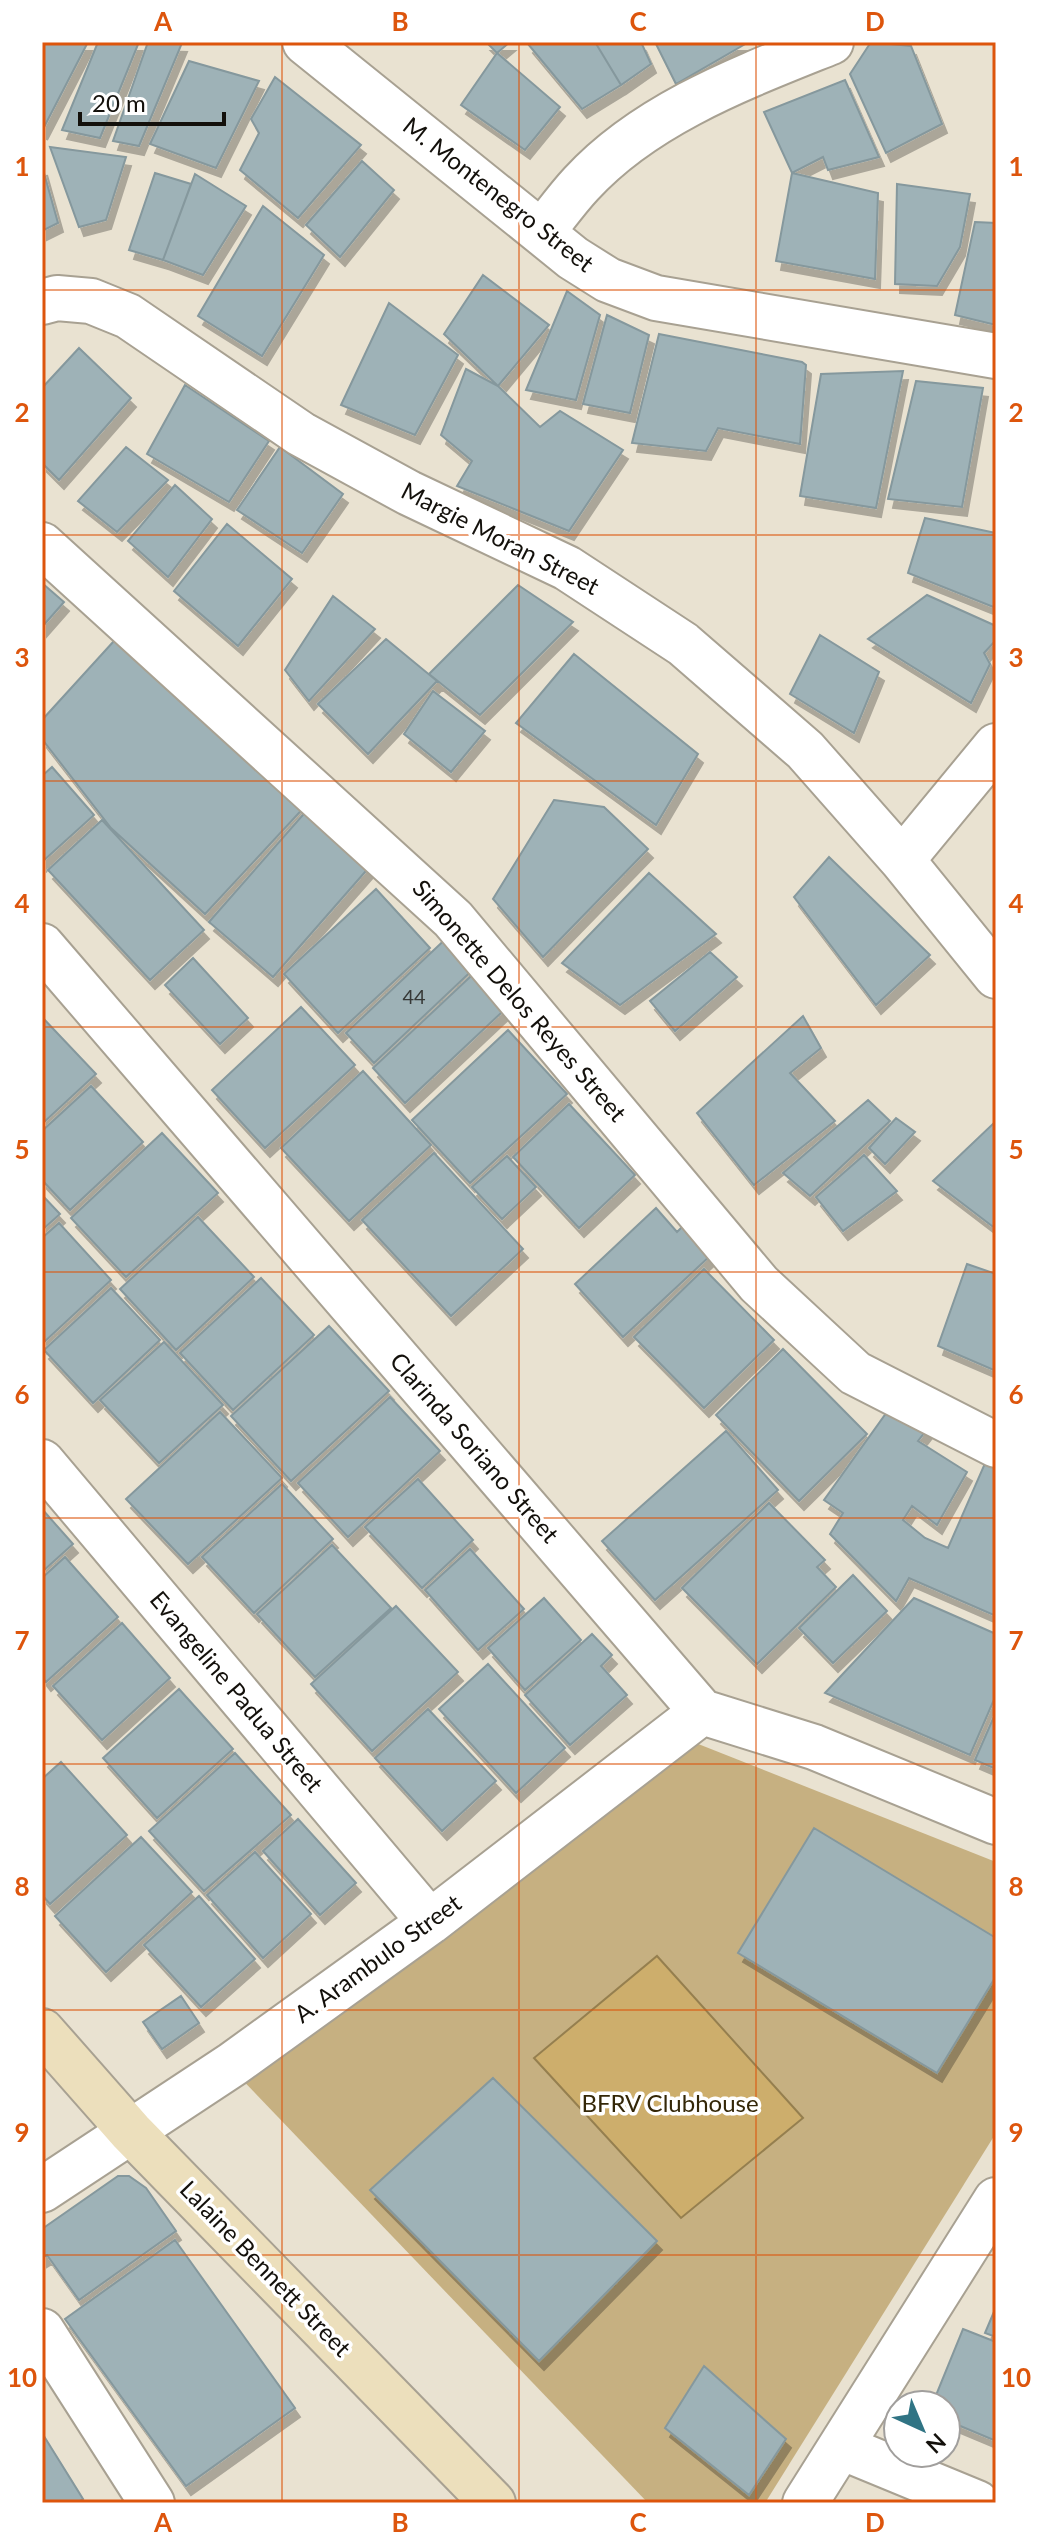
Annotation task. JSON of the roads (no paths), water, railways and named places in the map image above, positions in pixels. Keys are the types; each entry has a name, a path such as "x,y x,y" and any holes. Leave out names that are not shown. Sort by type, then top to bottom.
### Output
{"street":[{"name":"M. Montenegro Street","path":"305,42 573,258 608,280 656,298 996,356"},
{"path":"542,232 582,183 620,149 662,120 750,74 831,42"},
{"name":"Margie Moran Street","path":"42,302 57,298 91,301 128,316 301,434 409,493 567,568 683,644 805,750 902,860 996,976"},
{"name":"Simonette Delos Reyes Street","path":"42,545 453,919 559,1041 759,1284 855,1373 996,1445"},
{"path":"902,860 989,759 996,746"},
{"name":"Clarinda Soriano Street","path":"42,946 702,1712"},
{"name":"Evangeline Padua Street","path":"42,1462 430,1922"},
{"path":"702,1712 814,1747 996,1822"},
{"name":"A. Arambulo Street","path":"42,2190 226,2069 430,1922 702,1712"},
{"name":"Lalaine Bennett Street","path":"42,2031 131,2132 493,2503"},
{"path":"805,2503 996,2200"},
{"path":"42,2331 151,2502"},
{"path":"841,2447 977,2503"}],"park label":[{"name":"BFRV Clubhouse","path":"670,2104"}]}
